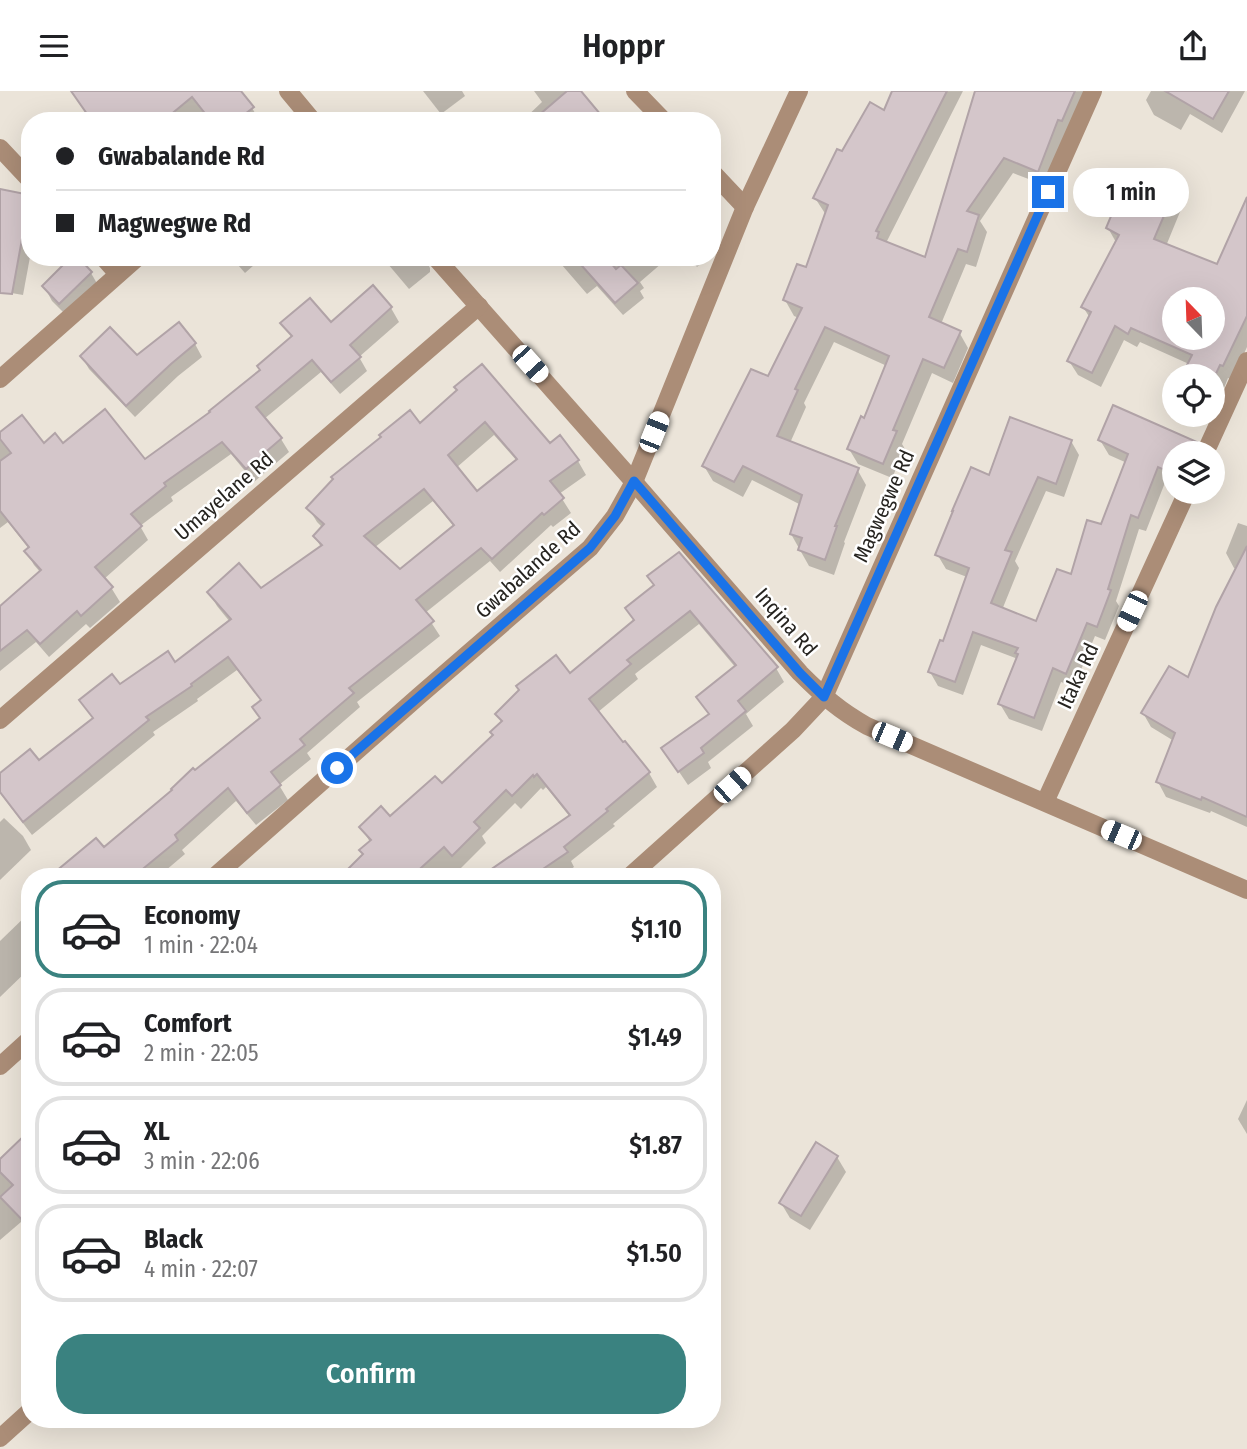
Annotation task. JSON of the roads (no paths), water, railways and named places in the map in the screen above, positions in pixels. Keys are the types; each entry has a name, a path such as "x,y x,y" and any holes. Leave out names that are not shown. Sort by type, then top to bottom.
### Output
{"street":[{"path":"288,91 300,112"},
{"path":"635,91 655,112"},
{"name":"Gwabalande Rd","path":"224,868 590,548 615,516 634,481 745,207 799,91"},
{"name":"Magwegwe Rd","path":"639,868 793,730 824,697 1093,91"},
{"path":"0,148 21,170"},
{"path":"721,182 745,207"},
{"path":"111,266 118,274"},
{"path":"0,379 127,266"},
{"name":"Inqina Rd","path":"443,266 800,673 843,713 867,726 1247,890"},
{"name":"Umayelane Rd","path":"0,720 479,306"},
{"path":"1210,441 1247,361"},
{"name":"Itaka Rd","path":"1045,802 1182,504"},
{"path":"0,1066 21,1047"},
{"path":"0,1438 21,1420"}]}
